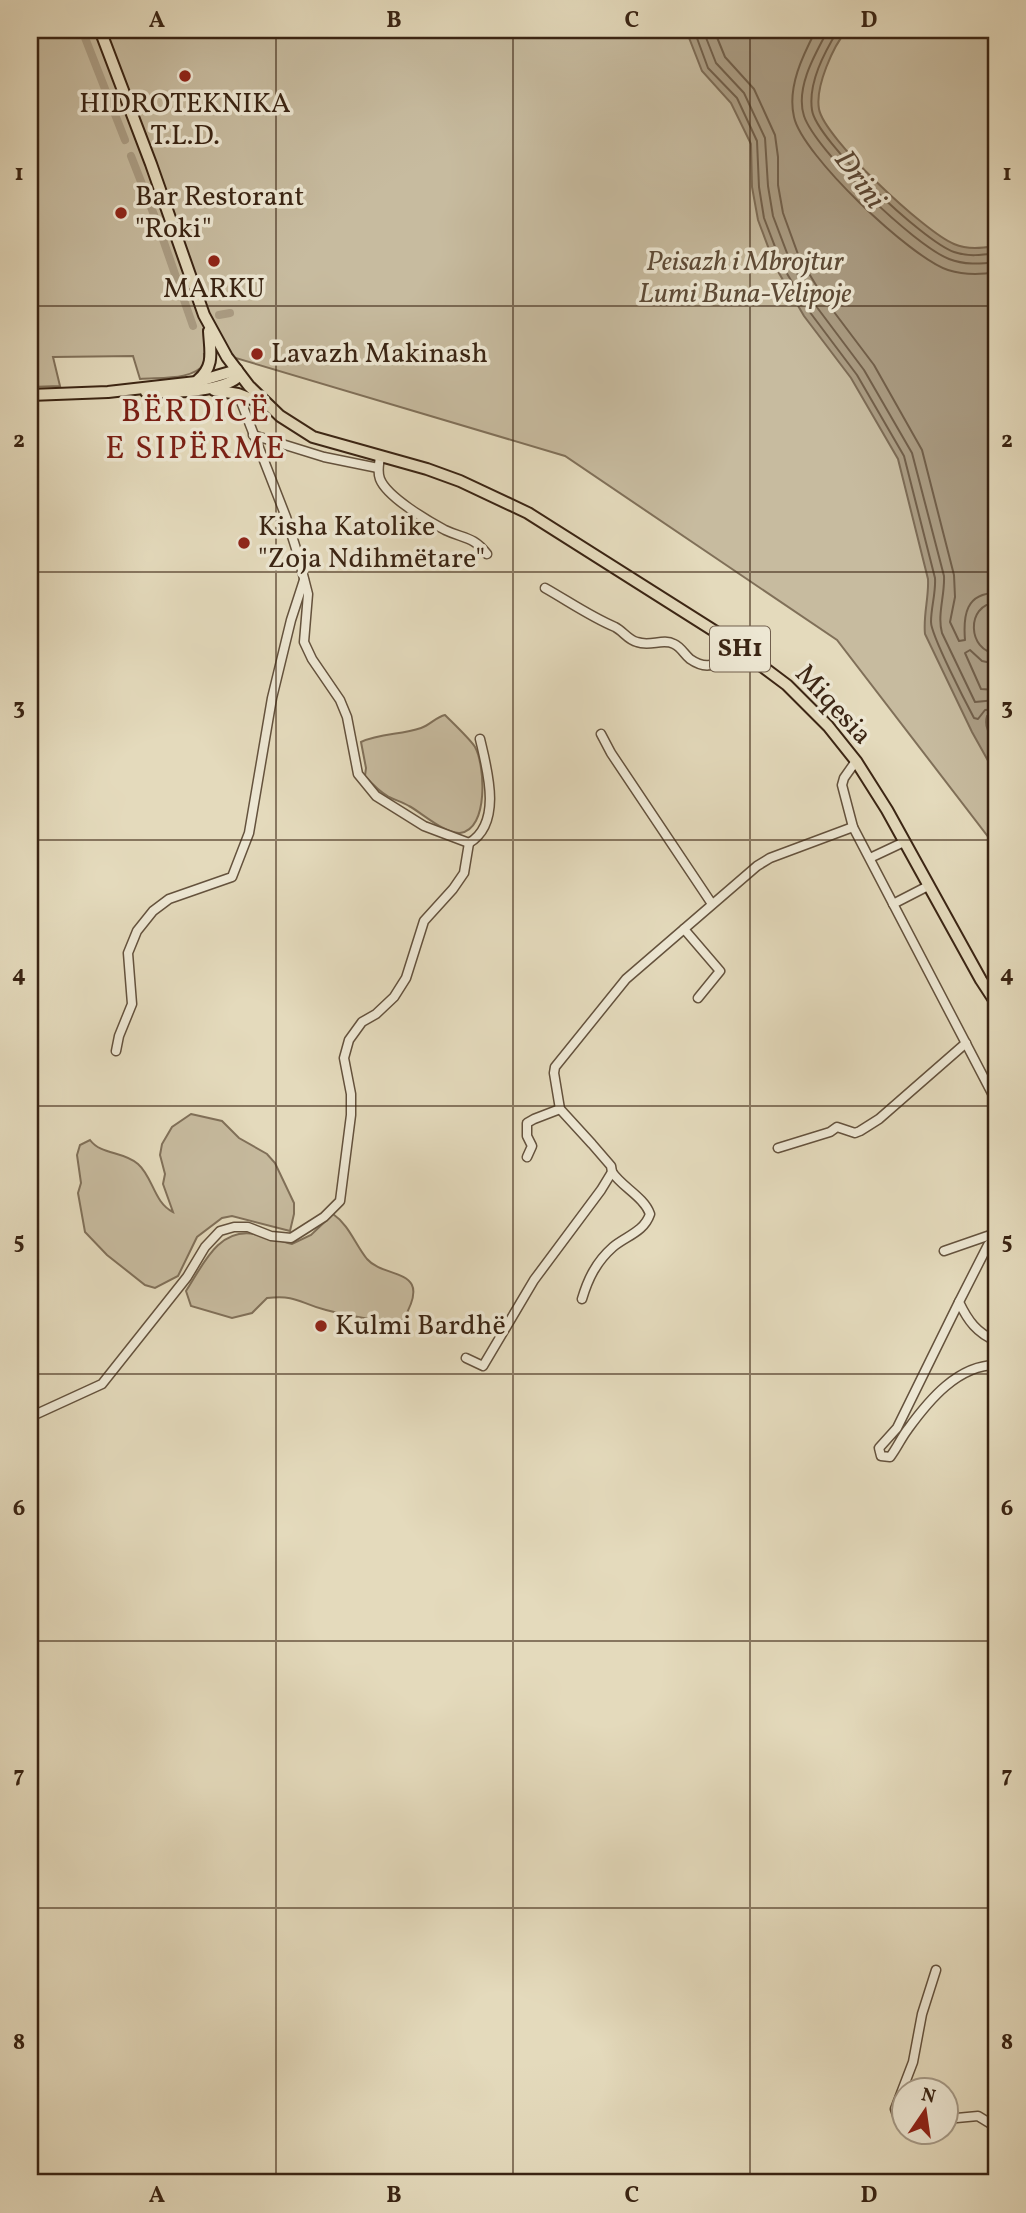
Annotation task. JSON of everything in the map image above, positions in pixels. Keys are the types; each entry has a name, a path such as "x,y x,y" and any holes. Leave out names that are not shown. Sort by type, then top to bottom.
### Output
{"main road":[{"name":"SH1","path":"100,30 209,325 238,372 271,408"},
{"path":"198,385 212,359 209,325"},
{"path":"30,394 198,385 238,372"},
{"path":"198,385 237,394 271,408"},
{"name":"Miqesia","path":"271,408 301,430 379,462 426,469 512,504 561,532 734,645 801,699 856,761 996,1003"}],"street":[{"path":"237,394 286,517 308,594 304,642 312,659 331,684 347,717 358,774 376,796 424,826 469,843"},
{"path":"253,435 324,457 379,462 382,483 403,502 437,526 473,539 487,554"},
{"path":"116,1051 132,1004 128,953 137,931 153,911 169,899 232,877 242,855 249,833 272,698 304,580"},
{"path":"545,588 604,624 619,629 634,642 649,645 671,642 692,660 702,664 715,664 725,658 734,645"},
{"path":"601,734 712,904"},
{"path":"30,1416 102,1384 187,1277 205,1247 220,1231 248,1227 271,1236 291,1238 324,1217 340,1201 351,1115 351,1094 344,1058 349,1040 362,1022 376,1014 394,997 406,978 424,921 464,873 469,843 478,837 490,805 480,738"},
{"path":"856,761 842,781 853,827 996,1101"},
{"path":"582,1299 588,1279 596,1267 614,1247 640,1229 650,1214 645,1205 618,1180 611,1166 560,1109 554,1073 558,1062 579,1040 626,979 763,862 853,827"},
{"path":"870,858 904,842"},
{"path":"893,904 928,886"},
{"path":"684,929 720,971 698,998"},
{"path":"778,1148 830,1132 837,1127 855,1133 860,1131 879,1119 966,1043"},
{"path":"527,1157 531,1146 527,1136 527,1123 560,1109"},
{"path":"466,1358 483,1366 534,1280 612,1172"},
{"path":"944,1251 996,1235"},
{"path":"996,1235 988,1245 897,1428 883,1443 879,1453 884,1458 890,1457 909,1427 941,1391 960,1376 985,1366 996,1365"},
{"path":"959,1302 978,1331 996,1342"},
{"path":"908,2076 922,2014 936,1970"},
{"path":"960,2118 978,2116 996,2127"}],"green space":[{"name":"Peisazh i Mbrojtur Lumi Buna-Velipoje","path":"30,30 996,30 996,847 837,640 565,456 219,353 204,354 205,363 193,373 140,379 133,356 53,357 60,386 30,387"},
{"path":"445,715 475,747 481,768 480,809 476,821 469,829 460,833 441,827 409,806 389,797 365,776 361,742 421,728"},
{"path":"191,1114 222,1121 239,1138 267,1154 275,1163 294,1203 294,1214 290,1231 232,1216 222,1218 197,1237 178,1276 155,1288 145,1285 107,1255 85,1232 78,1193 81,1183 77,1155 80,1145 90,1140 100,1148 132,1160 143,1169 162,1203 173,1212 163,1184 165,1174 160,1155 162,1144 172,1127"},
{"path":"333,1214 348,1229 367,1259 404,1277 410,1283 413,1291 411,1303 403,1320 354,1317 286,1298 267,1298 252,1313 232,1318 191,1306 186,1291 205,1260 221,1243 241,1234 254,1234 292,1244 311,1235"}],"water":[{"name":"Drini","path":"686,30 847,30 831,56 822,79 818,100 825,123 838,141 878,183 940,236 964,247 996,246 996,620 993,619 989,624 996,642 996,718 987,716 986,723 989,733 996,740 996,775 925,634 928,579 898,459 851,378 804,316 776,268 758,220 752,187 751,144 731,103 702,71"}],"waterway":[{"path":"82,30 125,140"},
{"path":"131,156 193,326"},
{"path":"219,315 230,313"}],"place":[{"name":"HIDROTEKNIKA T.L.D.","path":"185,76"},
{"name":"Bar Restorant \"Roki\"","path":"121,213"},
{"name":"MARKU","path":"214,261"},
{"name":"Lavazh Makinash","path":"257,354"},
{"name":"Kisha Katolike \"Zoja Ndihmëtare\"","path":"244,543"},
{"name":"Kulmi Bardhë","path":"321,1326"}],"district":[{"name":"BËRDICË E SIPËRME","path":"196,432"}]}
